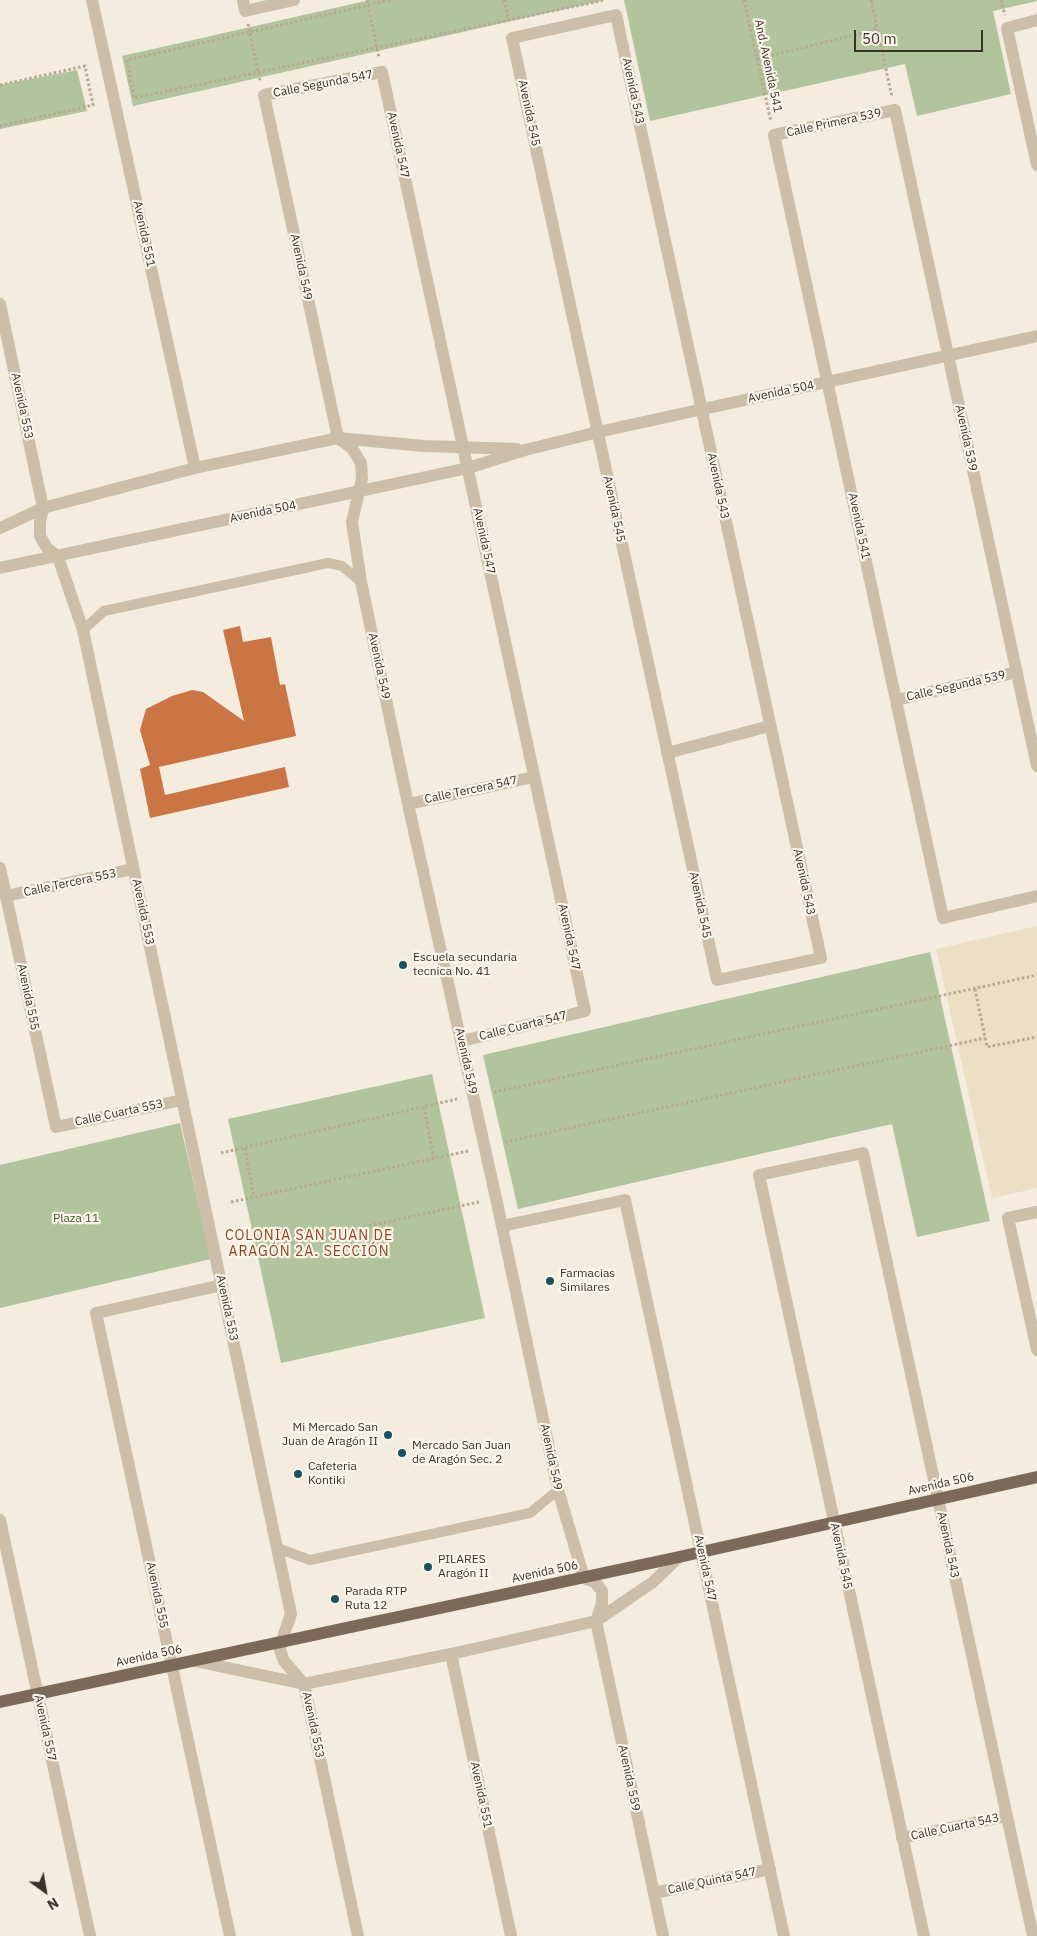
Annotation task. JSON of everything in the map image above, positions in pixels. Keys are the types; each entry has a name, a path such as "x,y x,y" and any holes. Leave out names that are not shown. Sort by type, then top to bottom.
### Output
{"main road":[{"name":"Avenida 506","path":"0,1702 679,1558 701,1551 1037,1477"}],"street":[{"name":"Avenida 551","path":"92,0 195,468"},
{"path":"244,5 294,0"},
{"name":"Avenida 543","path":"512,38 616,15 702,410 821,958 717,980"},
{"path":"1037,20 1007,28 1037,165"},
{"name":"Avenida 545","path":"512,38 717,980"},
{"name":"Calle Segunda 547","path":"264,96 382,72"},
{"name":"Avenida 547","path":"382,72 585,1011"},
{"name":"Avenida 549","path":"264,96 338,438 352,448 362,463 363,471 352,522 361,582 558,1490 584,1578"},
{"name":"Calle Primera 539","path":"774,135 895,110"},
{"name":"Avenida 539","path":"895,110 1037,766"},
{"name":"Avenida 541","path":"774,135 943,918 1037,896"},
{"name":"Avenida 553","path":"0,304 43,508 39,529 40,536 47,548 58,557 83,630 292,1614 280,1650 284,1661 304,1684 358,1936"},
{"name":"Avenida 504","path":"0,568 468,468 525,450 598,432 1037,336"},
{"name":"Avenida 504","path":"0,528 43,508 195,468 338,438 424,446 463,446 525,450"},
{"name":"Calle Segunda 539","path":"896,700 1017,672"},
{"path":"667,753 770,726"},
{"name":"Calle Tercera 547","path":"408,804 534,777"},
{"name":"Avenida 555","path":"0,868 56,1127"},
{"name":"Calle Tercera 553","path":"6,896 134,869"},
{"name":"Calle Cuarta 547","path":"462,1042 585,1011"},
{"name":"Calle Cuarta 553","path":"56,1127 182,1100"},
{"name":"Avenida 543","path":"759,1175 863,1153 1033,1936"},
{"name":"Avenida 545","path":"759,1175 924,1936"},
{"name":"Avenida 547","path":"502,1226 626,1200 784,1936"},
{"path":"1037,1212 1008,1218 1037,1350"},
{"name":"Avenida 555","path":"222,1285 96,1313 230,1936"},
{"name":"Avenida 557","path":"0,1520 90,1936"},
{"path":"194,1660 304,1684 451,1654 596,1621 653,1582 679,1558"},
{"path":"584,1578 595,1582 602,1591 602,1604 596,1621"},
{"name":"Avenida 559","path":"596,1621 663,1936"},
{"name":"Avenida 551","path":"451,1654 512,1936"},
{"name":"Calle Cuarta 543","path":"902,1838 1007,1816"},
{"name":"Calle Quinta 547","path":"654,1893 770,1869"}],"lane":[{"path":"83,630 104,611 328,563 342,566 361,582"},
{"path":"277,1548 310,1560 530,1513 558,1490"}],"path":[{"path":"367,0 382,72"},
{"path":"390,0 126,60 134,98 605,0"},
{"path":"504,0 512,38"},
{"name":"And. Avenida 541","path":"744,0 774,135"},
{"path":"871,0 895,110"},
{"path":"244,5 264,96"},
{"path":"757,59 878,29"},
{"path":"0,85 85,66 93,105 0,126"},
{"path":"494,1092 1037,975"},
{"path":"975,989 987,1047 1037,1036"},
{"path":"505,1142 985,1038"},
{"path":"221,1153 457,1099"},
{"path":"424,1107 434,1159"},
{"path":"245,1148 254,1197"},
{"path":"231,1202 468,1152"},
{"path":"242,1253 479,1202"}],"green space":[{"path":"370,0 605,0 133,106 122,56"},
{"path":"624,0 1037,1 993,11 1011,94 917,116 905,64 650,121"},
{"path":"77,70 87,111 0,129 0,85"},
{"path":"930,952 990,1221 917,1237 892,1124 518,1209 483,1055"},
{"path":"432,1074 485,1318 281,1363 228,1119"},
{"name":"Plaza 11","path":"180,1123 211,1259 0,1308 0,1165"}],"shaded area":[{"path":"1037,926 1037,1188 992,1198 936,949"}],"building":[{"path":"240,626 243,642 271,637 280,685 285,684 296,736 159,767 165,795 285,767 289,787 150,818 140,769 150,765 140,730 146,709 172,696 192,690 203,692 244,721 223,630"}],"place":[{"name":"Escuela secundaria tecnica No. 41","path":"403,965"},
{"name":"Farmacias Similares","path":"550,1281"},
{"name":"Mi Mercado San Juan de Aragón II","path":"388,1435"},
{"name":"Mercado San Juan de Aragón Sec. 2","path":"402,1453"},
{"name":"Cafeteria Kontiki","path":"298,1474"},
{"name":"PILARES Aragón II","path":"428,1567"},
{"name":"Parada RTP Ruta 12","path":"335,1599"}],"district":[{"name":"COLONIA SAN JUAN DE ARAGÓN 2A. SECCIÓN","path":"309,1244"}]}
